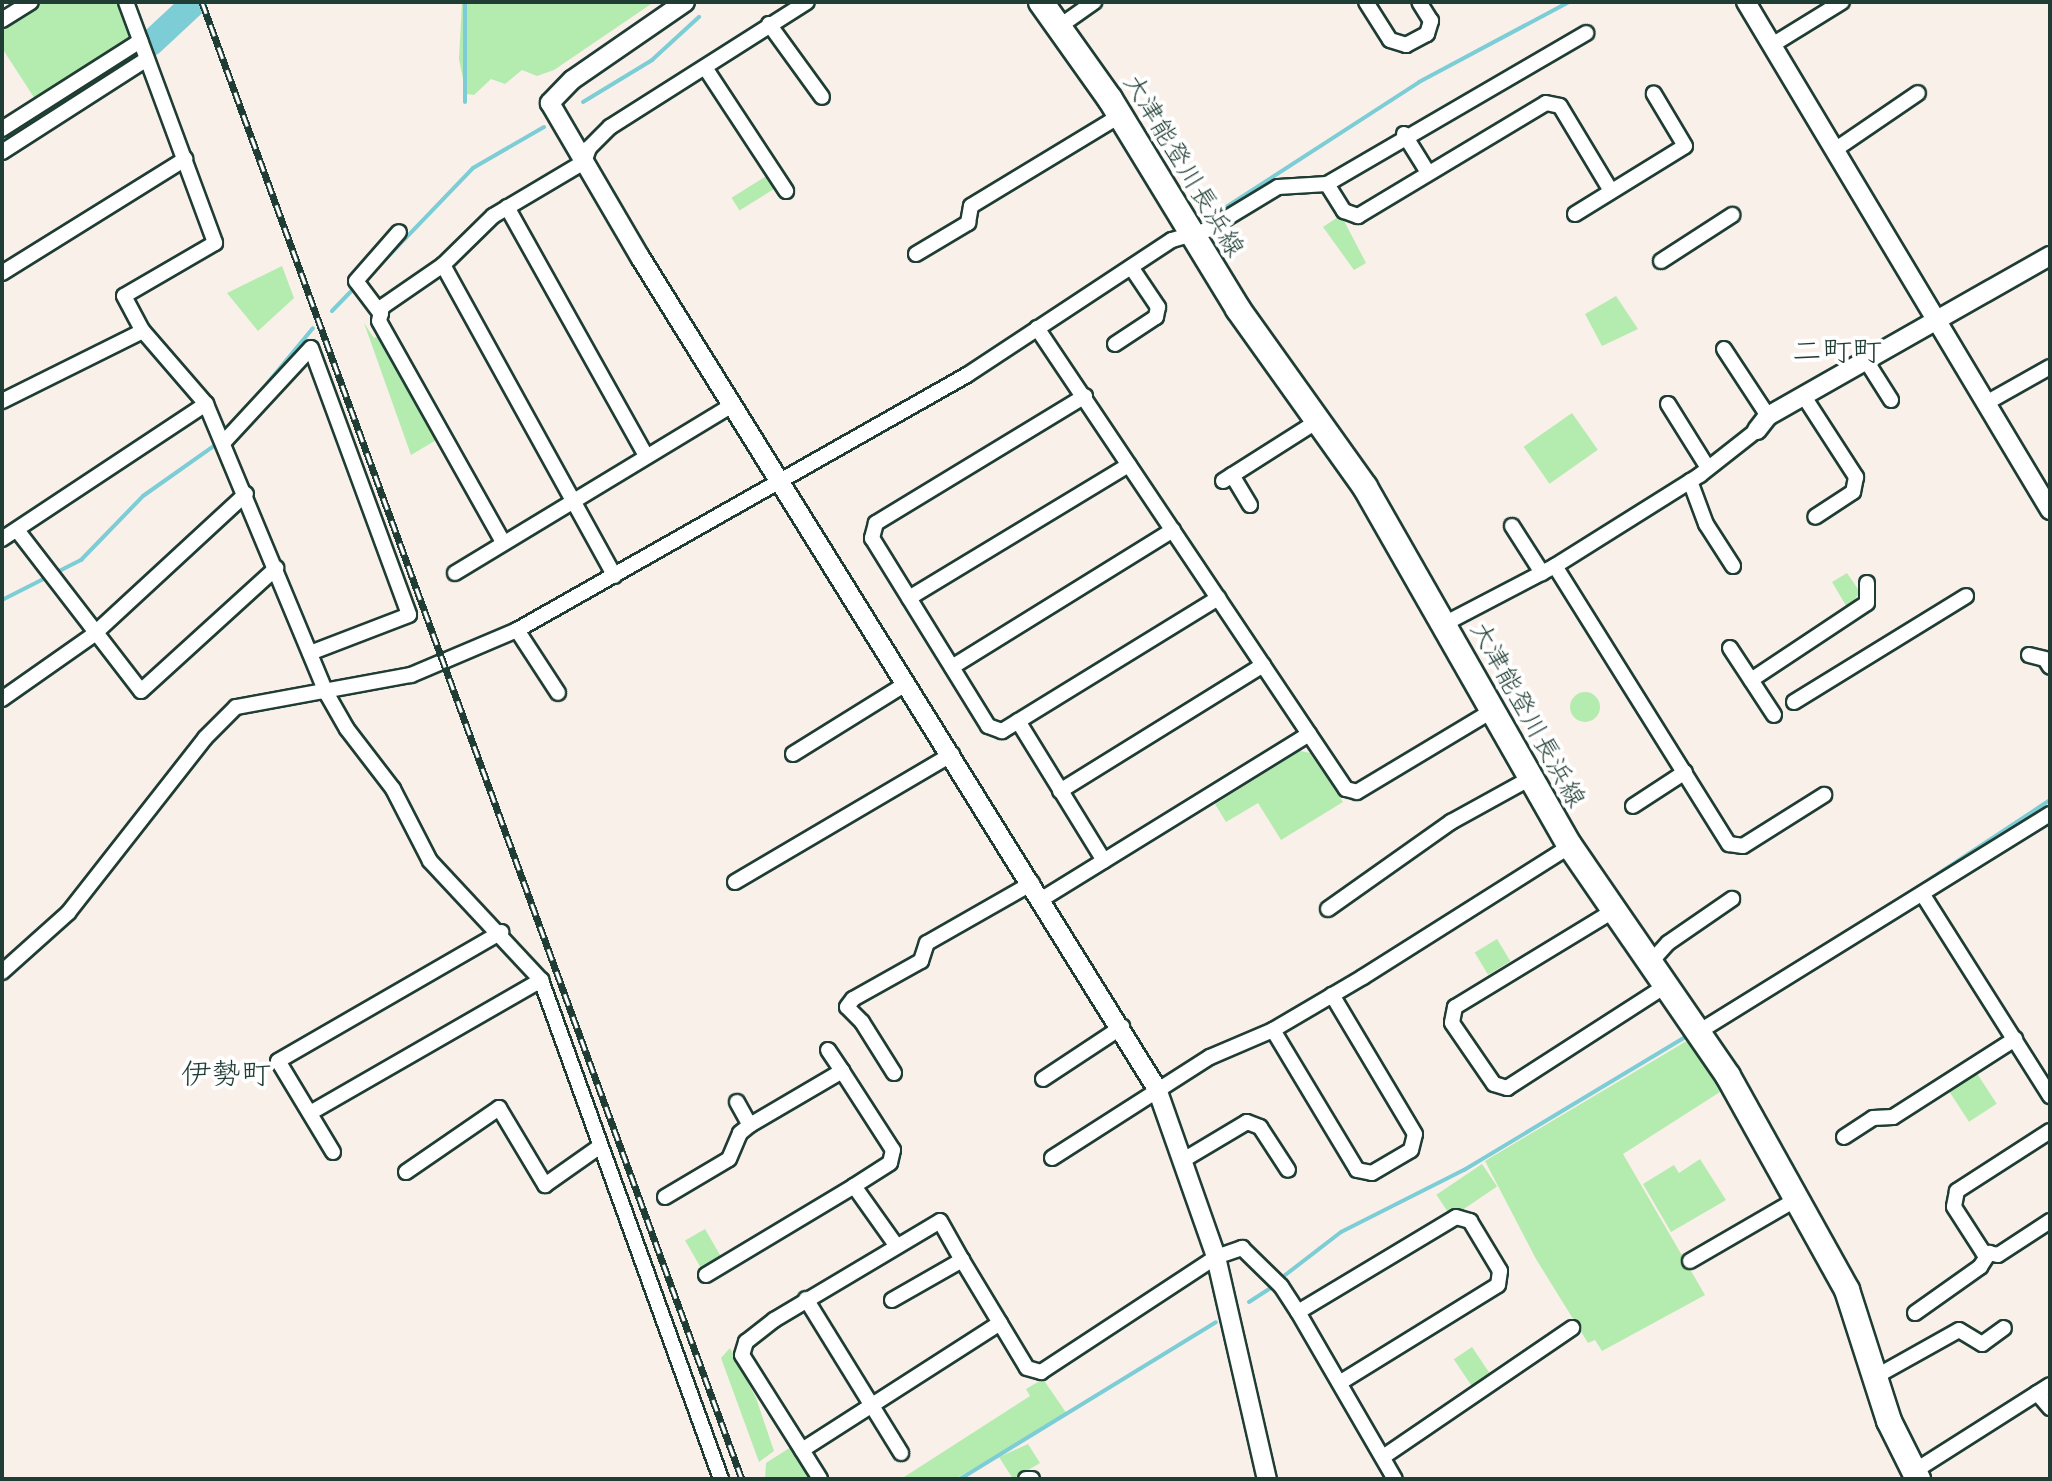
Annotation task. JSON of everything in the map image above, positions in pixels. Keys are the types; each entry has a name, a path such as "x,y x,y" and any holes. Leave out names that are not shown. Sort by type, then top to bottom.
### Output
{"main road":[{"name":"大津能登川長浜線","path":"1041,2 1121,115 1188,232 1383,517 1529,779 1570,846 1700,1031 1847,1290 1875,1377 1916,1475"}],"street":[{"path":"2,20 31,2"},
{"path":"126,2 215,243 124,296 143,331 206,404 327,694 393,789 430,861 501,932 541,980 721,1479"},
{"path":"685,2 572,80 550,103 732,405 1122,1027 1157,1089 1185,1159 1216,1257 1267,1479"},
{"path":"503,542 379,321 382,307 443,265 507,207 584,162 589,148 610,127 706,69 769,24 807,2"},
{"path":"1060,26 1094,2"},
{"path":"1366,2 1390,40 1406,45 1427,34 1431,21 1419,2"},
{"path":"1746,2 1941,321 2050,510"},
{"path":"1772,45 1842,2"},
{"path":"769,24 822,97"},
{"path":"2,972 68,913 205,738 236,707 327,694 443,664 517,630 781,484 1188,232 1207,230 1278,187 1327,184 1404,134 1586,33"},
{"path":"2,129 140,41"},
{"path":"2,152 147,59"},
{"path":"706,69 786,191"},
{"path":"1836,149 1918,93"},
{"path":"1575,214 1685,146 1654,94"},
{"path":"1327,184 1344,211 1358,216 1427,171 1546,103 1560,106 1611,191"},
{"path":"916,254 968,223 971,206 1121,115"},
{"path":"1404,134 1427,171"},
{"path":"2,273 185,159"},
{"path":"507,207 646,456"},
{"path":"1661,261 1732,215"},
{"path":"381,314 358,285 359,272 399,232"},
{"path":"1444,624 1549,570 1690,481 1762,423 1803,395 1941,321 2050,256"},
{"path":"443,265 615,576"},
{"path":"1115,344 1156,317 1158,307 1131,267"},
{"path":"1037,328 1346,789 1357,792 1492,711"},
{"path":"2,401 143,331"},
{"path":"223,443 311,348 409,615 310,653"},
{"path":"1724,349 1762,423"},
{"path":"1867,362 1891,400"},
{"path":"1988,402 2050,367"},
{"path":"1803,395 1856,477 1853,492 1815,517"},
{"path":"1085,396 876,523 872,538 988,726 1002,731 1218,598"},
{"path":"2,539 206,404"},
{"path":"1668,404 1708,468"},
{"path":"455,573 732,405"},
{"path":"1250,505 1227,478 1319,420"},
{"path":"909,598 1129,465"},
{"path":"1690,481 1706,524 1733,566"},
{"path":"2,699 93,635 246,494"},
{"path":"1512,526 1549,570 1685,772 1729,844 1743,846 1824,795"},
{"path":"17,530 93,635 141,691 276,568"},
{"path":"952,667 1173,530"},
{"path":"1751,680 1867,603 1867,583"},
{"path":"1794,702 1966,596"},
{"path":"517,630 558,693"},
{"path":"1730,648 1774,715"},
{"path":"2029,655 2045,659 2050,667"},
{"path":"1060,791 1263,665"},
{"path":"793,754 907,683"},
{"path":"1018,721 1104,861"},
{"path":"894,1073 862,1022 847,1007 853,999 921,961 927,943 1104,861 1309,734"},
{"path":"735,882 952,754"},
{"path":"1633,806 1685,772"},
{"path":"1328,909 1451,822 1529,779"},
{"path":"1700,1031 2050,814"},
{"path":"1052,1158 1210,1057 1273,1030 1570,846"},
{"path":"1923,895 2050,1096"},
{"path":"1650,963 1668,943 1732,899"},
{"path":"1613,911 1455,1007 1452,1023 1494,1084 1507,1088 1667,985"},
{"path":"333,1152 278,1061 501,932"},
{"path":"310,1113 541,980"},
{"path":"1273,1030 1357,1170 1372,1173 1398,1158 1411,1150 1415,1134 1332,995"},
{"path":"1043,1079 1122,1027"},
{"path":"1844,1137 1873,1118 1893,1117 2015,1039"},
{"path":"706,1275 890,1163 893,1150 828,1050"},
{"path":"665,1197 729,1159 740,1133 750,1125 842,1071"},
{"path":"737,1102 750,1125"},
{"path":"406,1172 499,1108 545,1185 599,1147"},
{"path":"1185,1159 1247,1122 1260,1127 1288,1170"},
{"path":"2050,1131 1957,1191 1954,1207 1983,1252 1998,1255 2050,1221"},
{"path":"854,1186 896,1245"},
{"path":"1690,1261 1797,1199"},
{"path":"1298,1312 1456,1217 1470,1221 1500,1271 1498,1285 1341,1382"},
{"path":"820,1479 742,1355 746,1342 806,1299 940,1221 1027,1368 1041,1372 1216,1257 1242,1248 1278,1283 1298,1312 1395,1479"},
{"path":"1915,1313 1980,1267 1989,1253"},
{"path":"892,1300 962,1260"},
{"path":"806,1299 901,1453"},
{"path":"802,1450 1000,1323"},
{"path":"1383,1457 1572,1328"},
{"path":"1875,1377 1959,1330 1982,1344 2004,1328"},
{"path":"1916,1475 2044,1389 2050,1408"}],"green space":[{"path":"44,2 121,2 132,32 129,39 35,99 2,48 2,29"},
{"path":"462,2 654,2 554,70 537,76 522,70 505,84 491,79 474,95 466,94 459,59"},
{"path":"768,175 776,188 739,211 732,198"},
{"path":"1341,215 1366,263 1354,270 1323,227"},
{"path":"282,266 294,298 258,331 227,293"},
{"path":"1616,296 1638,329 1602,346 1585,314"},
{"path":"364,323 374,338 379,336 438,439 411,455"},
{"path":"1572,413 1598,450 1549,484 1524,447"},
{"path":"1847,573 1860,592 1848,609 1832,582"},
{"path":"1585,692 1591,693 1599,701 1599,713 1591,721 1585,722 1579,721 1571,713 1570,707 1571,701 1579,693"},
{"path":"1300,751 1310,753 1343,802 1281,840 1258,803 1226,822 1215,804"},
{"path":"1497,939 1510,961 1488,975 1475,952"},
{"path":"1690,1039 1720,1092 1623,1154 1705,1295 1602,1351 1595,1340 1588,1343 1536,1259 1485,1161"},
{"path":"1976,1072 1997,1104 1969,1122 1948,1090"},
{"path":"1700,1159 1726,1200 1671,1232 1643,1184 1674,1165 1679,1173"},
{"path":"1482,1164 1497,1186 1452,1217 1436,1195"},
{"path":"705,1229 721,1257 701,1268 685,1240"},
{"path":"1472,1347 1491,1375 1473,1387 1454,1359"},
{"path":"730,1348 756,1398 774,1451 759,1462 721,1358"},
{"path":"1043,1379 1067,1414 955,1479 901,1479 1030,1396 1026,1389"},
{"path":"1028,1444 1040,1463 1013,1479 999,1457"},
{"path":"791,1447 812,1479 765,1479 766,1463"}],"waterway":[{"path":"465,2 465,102"},
{"path":"1203,222 1419,82 1569,2"},
{"path":"151,43 194,3"},
{"path":"583,102 652,60 699,17"},
{"path":"2,141 133,58"},
{"path":"374,271 473,168 544,127"},
{"path":"332,311 355,287"},
{"path":"251,403 313,328"},
{"path":"2,600 81,560 143,496 218,443"},
{"path":"1906,895 2050,800"},
{"path":"1714,1014 1812,953"},
{"path":"1280,1279 1341,1232 1464,1170 1690,1034"},
{"path":"1249,1302 1274,1286"},
{"path":"960,1479 1216,1322"}],"railway":[{"path":"202,2 742,1479"}],"district":[{"name":"二町町","path":"1837,352"},
{"name":"伊勢町","path":"226,1075"}]}
